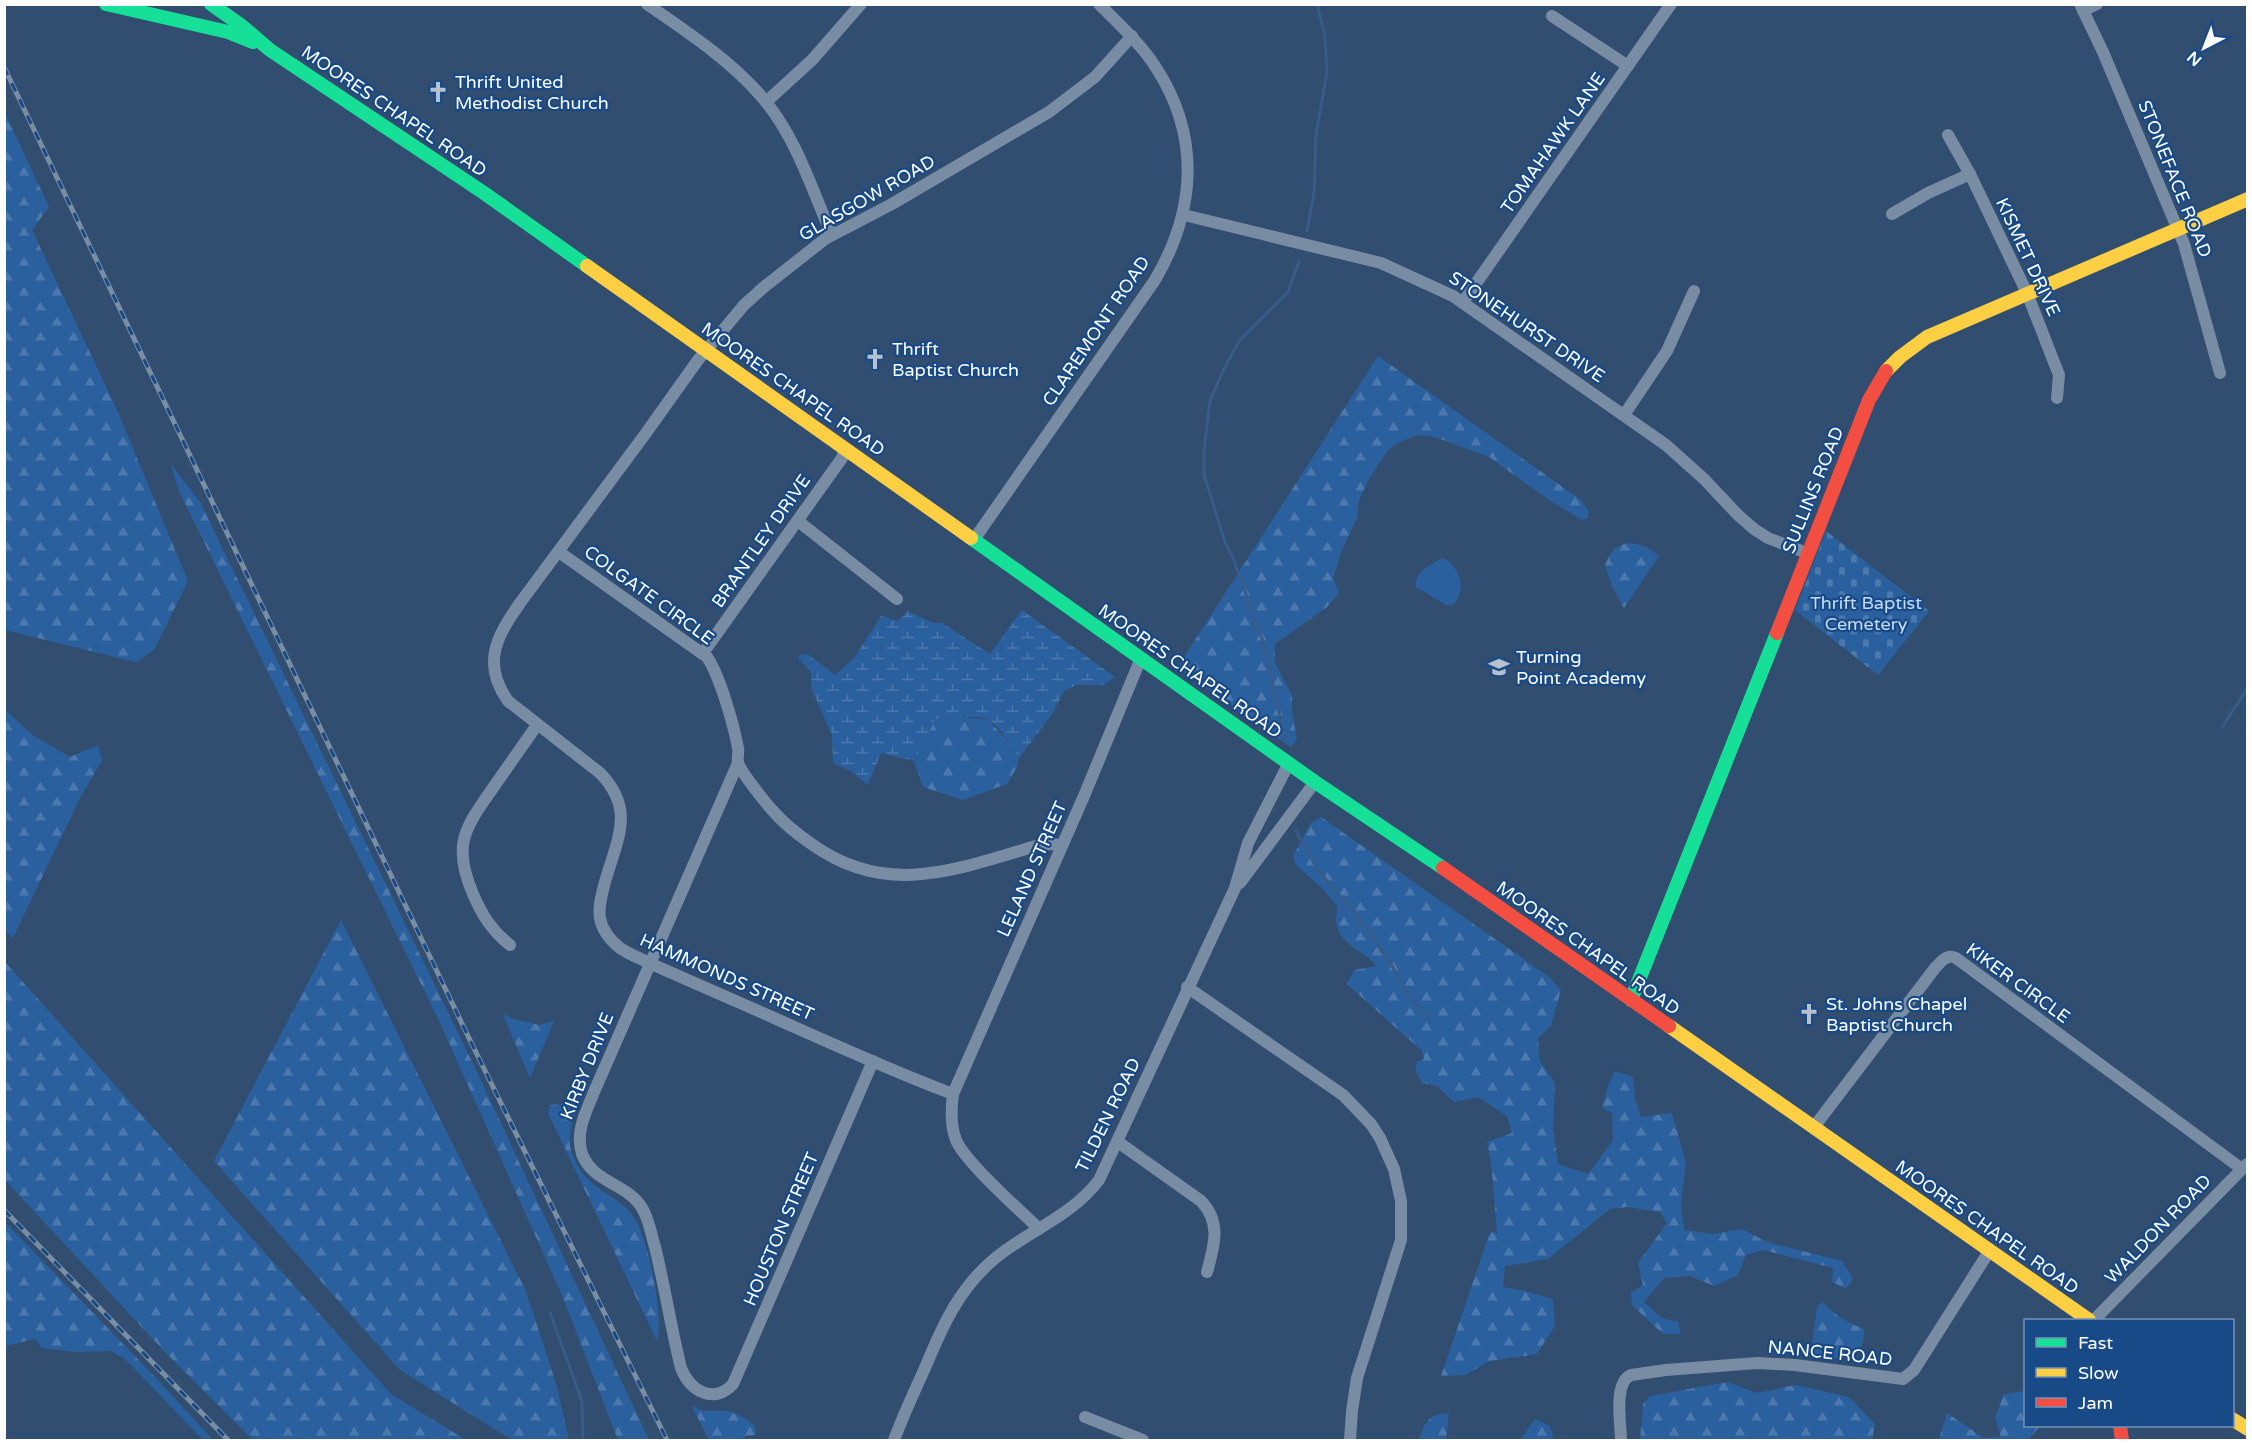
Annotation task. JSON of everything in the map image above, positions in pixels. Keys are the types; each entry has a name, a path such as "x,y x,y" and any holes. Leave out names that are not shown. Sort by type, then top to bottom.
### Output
{"main road":[{"path":"106,4 240,36 270,50"},
{"path":"205,27 206,4"},
{"path":"211,4 270,50"},
{"name":"MOORES CHAPEL ROAD","path":"270,50 429,155 1315,782 2088,1319"},
{"name":"SULLINS ROAD","path":"1631,1000 1869,400 1888,368 1905,350 1927,337 2247,199"},
{"path":"2234,1420 2247,1429"}],"street":[{"path":"647,4 720,57 766,102 797,151 832,235"},
{"path":"766,102 812,60 861,4"},
{"name":"CLAREMONT ROAD","path":"973,540 1155,280 1171,251 1184,215 1188,173 1179,114 1163,78 1132,36 1100,4"},
{"name":"TOMAHAWK LANE","path":"1463,302 1671,4"},
{"path":"2082,8 2097,4"},
{"name":"STONEFACE ROAD","path":"2082,8 2191,263 2220,373"},
{"path":"1552,16 1628,66"},
{"name":"GLASGOW ROAD","path":"494,663 497,640 502,628 706,350 744,305 804,254 832,235 892,204 1049,112 1095,77 1132,36"},
{"name":"KISMET DRIVE","path":"1948,135 1970,174 2027,293 2059,375 2057,398"},
{"path":"1892,214 1928,193 1970,174"},
{"name":"STONEHURST DRIVE","path":"1184,215 1381,263 1429,283 1463,302 1684,459 1754,529 1768,538 1807,553"},
{"path":"1624,415 1667,351 1694,291"},
{"name":"BRANTLEY DRIVE","path":"704,653 842,458 845,448"},
{"path":"798,521 897,599"},
{"name":"COLGATE CIRCLE","path":"559,552 704,653 715,672 734,731 738,763 768,806 796,833 840,861 872,872 890,875 924,875 968,866 1036,846 1062,845"},
{"name":"LELAND STREET","path":"953,1094 1141,658"},
{"name":"HAMMONDS STREET","path":"494,663 502,693 516,709 600,772 620,800 622,818 599,912 604,931 620,948 873,1061 953,1094"},
{"path":"510,945 491,928 480,908 464,868 463,843 469,822 537,725"},
{"name":"KIRBY DRIVE","path":"707,1395 690,1384 681,1368 663,1280 646,1214 634,1197 600,1178 591,1170 580,1146 580,1129 584,1114 738,763"},
{"name":"TILDEN ROAD","path":"894,1440 946,1319 959,1296 975,1276 994,1259 1069,1210 1090,1192 1106,1169 1187,987 1235,888 1248,843 1288,763"},
{"name":"TILDEN ROAD","path":"1235,888 1315,782"},
{"name":"KIKER CIRCLE","path":"1814,1127 1935,968 1950,956 1956,958 2245,1166"},
{"path":"1187,987 1343,1095 1371,1124 1380,1137 1394,1169 1401,1202 1401,1240 1357,1378 1350,1440"},
{"name":"HOUSTON STREET","path":"707,1395 728,1390 739,1373 873,1061"},
{"path":"953,1094 952,1126 958,1144 976,1166 1039,1229"},
{"path":"1118,1142 1201,1201 1210,1213 1216,1229 1207,1272"},
{"name":"WALDON ROAD","path":"2095,1319 2245,1166"},
{"name":"NANCE ROAD","path":"1621,1440 1620,1386 1631,1375 1666,1370 1757,1364 1795,1365 1903,1379 1914,1370 1990,1250"},
{"path":"1085,1417 1143,1440"}],"green space":[{"path":"4,111 49,207 32,230 117,410 188,581 154,650 136,662 5,630"},
{"path":"1378,356 1581,500 1589,512 1588,518 1582,520 1552,502 1489,457 1435,437 1417,435 1388,450 1369,479 1359,500 1357,518 1342,550 1333,578 1339,593 1327,607 1275,644 1275,663 1292,696 1292,712 1297,739 1291,747 1177,668"},
{"path":"171,464 200,502 477,1072 649,1440 618,1440 561,1293 442,1027 179,491"},
{"name":"Thrift Baptist Cemetery","path":"1826,531 1929,611 1878,675 1795,610"},
{"path":"1631,543 1647,547 1659,556 1624,608 1612,586 1605,565 1614,550 1621,545"},
{"path":"1443,558 1454,567 1460,579 1460,593 1453,605 1446,605 1416,587 1420,573"},
{"path":"1022,610 1115,677 1104,685 1077,685 1064,691 1053,713 1019,758 993,723 983,718 962,717 935,720 914,761 881,753 868,785 852,772 833,763 832,735 811,688 811,672 798,658 802,654 809,655 835,675 854,658 881,616 898,621 908,611 933,623 942,623 990,654"},
{"path":"5,710 34,736 70,757 98,745 102,760 78,802 13,938 4,929"},
{"path":"962,717 988,720 1006,739 1019,758 1017,767 1007,784 963,800 923,787 914,761 935,720"},
{"path":"1321,817 1549,977 1561,990 1551,1026 1538,1038 1540,1061 1555,1083 1553,1129 1558,1164 1588,1174 1613,1140 1612,1113 1602,1108 1608,1085 1615,1071 1633,1077 1635,1099 1641,1117 1672,1113 1686,1163 1681,1203 1684,1230 1713,1234 1742,1229 1767,1242 1842,1261 1853,1279 1846,1289 1832,1282 1833,1268 1763,1250 1746,1255 1738,1275 1714,1286 1690,1276 1664,1278 1644,1302 1661,1318 1678,1322 1681,1334 1663,1334 1632,1305 1631,1293 1643,1285 1638,1263 1667,1223 1660,1212 1627,1207 1610,1209 1548,1259 1505,1266 1503,1287 1553,1299 1555,1326 1537,1354 1490,1361 1465,1375 1441,1376 1490,1232 1497,1233 1487,1142 1512,1133 1507,1116 1478,1097 1454,1102 1437,1086 1422,1083 1416,1071 1416,1062 1424,1059 1422,1051 1347,984 1354,970 1377,966 1339,933 1336,924 1337,906 1323,889 1295,864 1293,856 1311,823"},
{"path":"341,920 526,1291 557,1387 569,1440 512,1440 400,1370 214,1161"},
{"path":"5,962 391,1394 466,1440 253,1440 165,1352 5,1180"},
{"path":"506,1014 511,1018 539,1025 554,1021 530,1078 504,1017"},
{"path":"574,1103 570,1147 577,1164 588,1180 628,1210 642,1233 657,1299 659,1330 657,1341 548,1113 550,1105"},
{"path":"5,1222 213,1440 203,1440 125,1359 111,1351 76,1352 42,1348 35,1339 5,1346"},
{"path":"1823,1302 1842,1318 1864,1329 1861,1347 1849,1357 1833,1358 1815,1353 1812,1346 1817,1307"},
{"path":"1727,1382 1757,1393 1795,1385 1849,1397 1875,1424 1872,1440 1640,1440 1643,1404 1650,1396"},
{"path":"2024,1391 2024,1427 2039,1427 2028,1440 1939,1440 1947,1413 1984,1438 2001,1437 1995,1418 2004,1394"},
{"path":"691,1405 704,1411 724,1411 737,1414 755,1426 756,1435 745,1436 744,1440 709,1440"},
{"path":"1449,1413 1446,1440 1419,1439 1424,1427 1432,1417"},
{"path":"1535,1419 1550,1426 1554,1440 1520,1440"}],"waterway":[{"path":"1307,231 1314,193 1316,135 1327,72 1325,36 1317,4"},
{"path":"1285,739 1262,638 1225,542 1204,475 1204,450 1210,401 1223,371 1239,341 1288,292 1299,262"},
{"path":"2223,726 2248,687"},
{"path":"1296,831 1319,872 1355,913 1391,964 1411,999 1430,1019"},
{"path":"550,1313 582,1401 583,1440"}],"railway":[{"path":"4,67 466,1032 667,1440"},
{"path":"4,1210 228,1440"}],"traffic: fast":[{"path":"106,4 228,32 253,42"},
{"path":"211,4 270,50 484,193 587,266"},
{"path":"971,538 1315,782 1443,868"},
{"path":"1631,1000 1777,633"}],"traffic: slow":[{"path":"1886,371 1900,357 1927,337 2248,199"},
{"path":"587,266 971,538"},
{"path":"1669,1026 2088,1319"},
{"path":"2234,1420 2248,1429"}],"traffic: jam":[{"path":"1777,633 1869,400 1886,371"},
{"path":"1443,868 1669,1026"},
{"path":"2120,1427 2122,1440"}],"place":[{"name":"Thrift United Methodist Church","path":"438,92"},
{"name":"Thrift Baptist Church","path":"875,359"},
{"name":"Turning Point Academy","path":"1499,667"},
{"name":"St. Johns Chapel Baptist Church","path":"1809,1014"}]}
